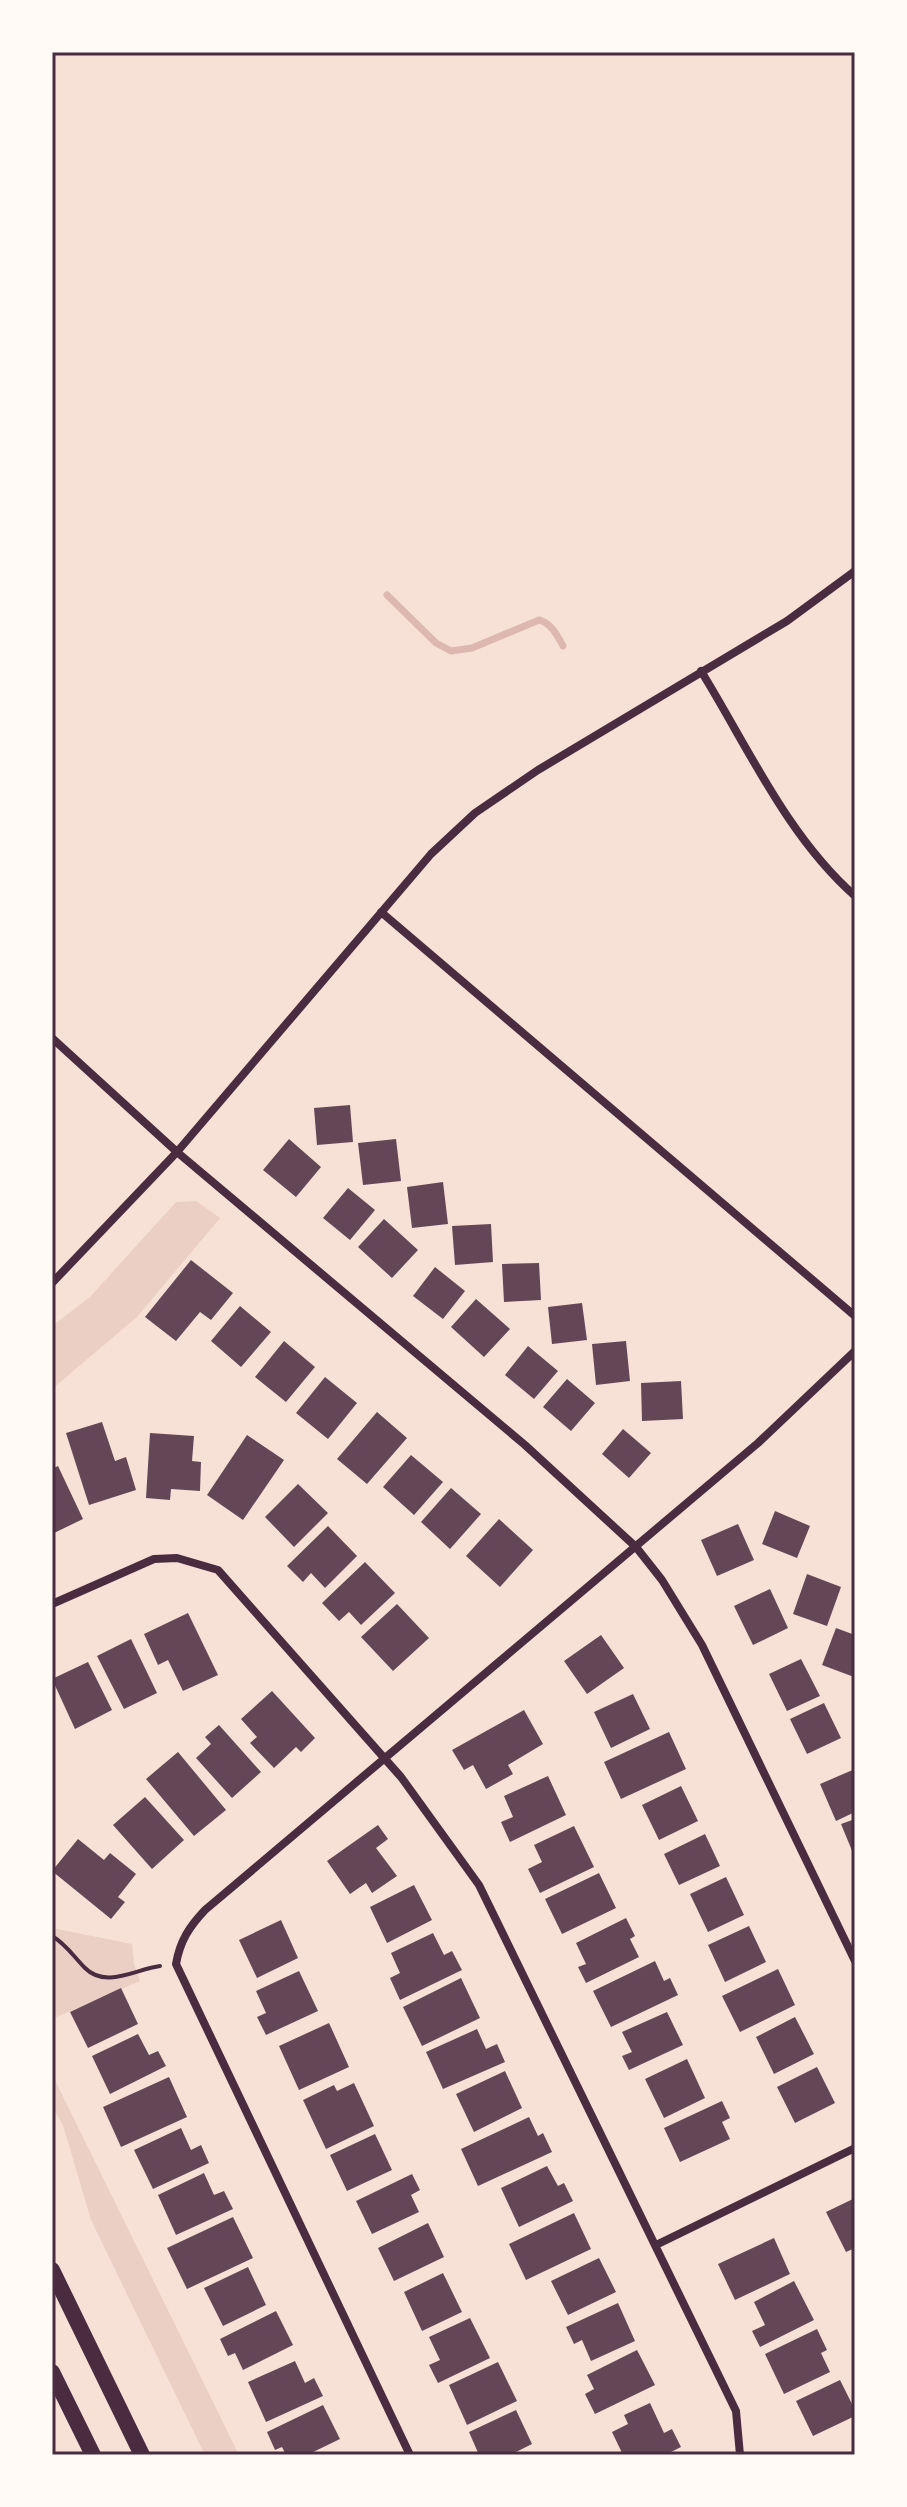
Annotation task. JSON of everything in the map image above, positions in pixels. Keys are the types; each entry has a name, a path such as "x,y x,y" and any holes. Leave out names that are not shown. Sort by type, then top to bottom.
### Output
{"main road":[{"path":"52,2270 142,2455"},
{"path":"52,2372 93,2455"}],"street":[{"path":"52,1283 177,1152 431,854 475,813 538,770 787,621 855,571"},
{"path":"701,671 815,856 855,896"},
{"path":"381,912 855,1316"},
{"path":"52,1038 177,1152 525,1445 636,1547 662,1580 702,1645 855,1961"},
{"path":"410,2455 176,1964 179,1946 188,1928 205,1910 758,1443 855,1351"},
{"path":"52,1604 154,1559 177,1558 218,1570 386,1758 479,1885 736,2411 740,2455"},
{"path":"656,2245 855,2148"}],"path":[{"path":"52,1936 96,1976 107,1979 154,1966"}],"shaded area":[{"path":"196,1201 220,1218 137,1317 52,1389 52,1326 90,1297 176,1202"},
{"path":"52,1928 132,1944 140,1981 52,2019"},
{"path":"52,2074 239,2455 205,2455 91,2220 63,2125 52,2107"}],"building":[{"path":"350,1105 353,1142 317,1145 314,1108"},
{"path":"289,1139 321,1167 296,1197 263,1170"},
{"path":"396,1139 401,1181 363,1185 358,1143"},
{"path":"443,1182 448,1224 412,1228 407,1187"},
{"path":"348,1188 375,1210 350,1240 323,1218"},
{"path":"384,1219 418,1250 392,1278 358,1247"},
{"path":"491,1224 493,1262 455,1265 452,1226"},
{"path":"191,1260 233,1293 211,1320 200,1312 176,1341 145,1317"},
{"path":"539,1263 541,1300 504,1302 502,1264"},
{"path":"435,1267 465,1291 443,1319 413,1296"},
{"path":"476,1299 510,1329 484,1357 451,1327"},
{"path":"582,1303 587,1340 552,1344 548,1307"},
{"path":"240,1306 271,1332 241,1367 211,1341"},
{"path":"284,1341 315,1367 286,1402 255,1377"},
{"path":"626,1341 630,1381 596,1385 592,1344"},
{"path":"528,1346 558,1371 534,1399 505,1375"},
{"path":"325,1377 357,1403 328,1439 296,1413"},
{"path":"567,1379 595,1403 571,1431 543,1407"},
{"path":"681,1381 683,1419 642,1421 641,1383"},
{"path":"377,1412 407,1438 367,1484 337,1459"},
{"path":"102,1422 115,1461 126,1457 136,1490 89,1505 66,1433"},
{"path":"623,1429 651,1453 629,1478 602,1454"},
{"path":"150,1433 194,1436 192,1461 201,1462 200,1491 171,1489 170,1500 146,1498"},
{"path":"247,1435 284,1460 243,1520 207,1495"},
{"path":"411,1455 443,1482 414,1515 383,1487"},
{"path":"58,1466 83,1519 52,1534 52,1469"},
{"path":"298,1484 328,1513 294,1547 265,1517"},
{"path":"451,1488 481,1514 450,1549 421,1522"},
{"path":"775,1511 810,1526 797,1558 762,1544"},
{"path":"499,1519 533,1550 500,1587 466,1556"},
{"path":"738,1524 754,1560 717,1576 701,1540"},
{"path":"328,1526 357,1556 325,1588 311,1573 303,1582 287,1566"},
{"path":"365,1562 395,1593 361,1625 349,1612 339,1621 322,1603"},
{"path":"807,1574 841,1587 827,1626 793,1614"},
{"path":"770,1589 788,1628 753,1645 734,1606"},
{"path":"397,1604 429,1638 393,1671 361,1637"},
{"path":"188,1613 218,1675 183,1691 168,1660 158,1665 144,1634"},
{"path":"836,1628 855,1635 854,1677 822,1665"},
{"path":"601,1635 624,1668 587,1694 564,1661"},
{"path":"131,1639 157,1693 124,1709 97,1656"},
{"path":"801,1659 820,1696 787,1711 769,1674"},
{"path":"88,1662 112,1710 75,1729 52,1679"},
{"path":"272,1691 315,1738 301,1752 296,1747 274,1768 250,1743 257,1737 241,1719"},
{"path":"633,1694 650,1729 611,1748 594,1712"},
{"path":"824,1703 841,1738 807,1754 790,1719"},
{"path":"524,1710 543,1744 508,1765 513,1774 486,1789 473,1765 464,1770 452,1750"},
{"path":"219,1725 261,1772 232,1798 196,1758 211,1744 205,1737"},
{"path":"669,1732 686,1769 621,1799 604,1762"},
{"path":"178,1752 226,1810 194,1836 146,1779"},
{"path":"855,1769 855,1812 836,1821 820,1784"},
{"path":"548,1776 566,1815 510,1842 501,1822 513,1817 504,1796"},
{"path":"681,1786 698,1821 659,1840 642,1805"},
{"path":"145,1797 184,1840 152,1869 113,1825"},
{"path":"855,1819 855,1858 841,1824"},
{"path":"378,1825 388,1839 376,1848 397,1876 372,1893 366,1883 350,1894 327,1861"},
{"path":"574,1826 594,1867 540,1893 528,1869 542,1862 534,1845"},
{"path":"705,1834 720,1866 679,1885 664,1854"},
{"path":"78,1839 104,1860 110,1853 136,1874 118,1897 125,1902 111,1919 52,1871"},
{"path":"599,1873 616,1908 562,1934 545,1899"},
{"path":"726,1877 744,1915 708,1932 690,1894"},
{"path":"414,1885 432,1920 387,1943 370,1907"},
{"path":"626,1918 635,1936 630,1939 639,1957 586,1983 578,1967 586,1964 576,1943"},
{"path":"281,1920 298,1958 257,1978 239,1940"},
{"path":"749,1926 766,1962 725,1982 708,1945"},
{"path":"433,1933 444,1955 452,1951 462,1970 400,2000 390,1978 400,1973 391,1953"},
{"path":"655,1961 664,1981 670,1978 678,1995 611,2027 593,1991"},
{"path":"778,1969 795,2005 740,2032 722,1996"},
{"path":"299,1971 318,2011 266,2035 257,2017 266,2013 256,1991"},
{"path":"461,1978 480,2018 422,2046 403,2007"},
{"path":"121,1988 138,2024 88,2048 70,2012"},
{"path":"667,2012 683,2045 629,2070 622,2056 632,2052 622,2032"},
{"path":"795,2017 814,2054 774,2074 756,2037"},
{"path":"329,2023 349,2067 299,2090 279,2046"},
{"path":"477,2029 486,2049 497,2044 505,2062 443,2089 426,2052"},
{"path":"138,2034 149,2055 158,2051 166,2066 110,2094 92,2056"},
{"path":"687,2059 705,2098 664,2118 645,2079"},
{"path":"817,2067 835,2103 795,2123 777,2087"},
{"path":"505,2071 522,2108 474,2132 456,2094"},
{"path":"169,2077 187,2117 121,2147 103,2107"},
{"path":"354,2083 374,2126 326,2149 303,2100 334,2085 337,2091"},
{"path":"722,2101 730,2118 722,2122 730,2139 680,2162 664,2128"},
{"path":"529,2117 538,2136 543,2133 552,2152 478,2186 461,2149"},
{"path":"181,2128 191,2150 201,2145 209,2163 153,2189 134,2150"},
{"path":"375,2134 392,2170 347,2191 330,2155"},
{"path":"547,2166 558,2186 564,2183 573,2201 519,2227 501,2188"},
{"path":"204,2173 214,2195 224,2191 233,2209 176,2235 158,2195"},
{"path":"412,2174 420,2190 411,2195 419,2212 372,2234 356,2201"},
{"path":"855,2198 855,2248 846,2252 826,2212"},
{"path":"574,2213 591,2249 526,2280 509,2244"},
{"path":"233,2217 253,2258 187,2289 167,2248"},
{"path":"428,2223 444,2257 394,2281 378,2248"},
{"path":"774,2238 790,2274 735,2300 718,2264"},
{"path":"599,2258 616,2292 568,2315 551,2281"},
{"path":"248,2267 266,2305 223,2326 204,2288"},
{"path":"443,2273 462,2312 422,2331 404,2292"},
{"path":"794,2281 814,2320 760,2347 752,2331 765,2325 754,2302"},
{"path":"618,2303 635,2341 591,2361 582,2340 574,2344 566,2327"},
{"path":"276,2311 293,2345 243,2370 235,2353 228,2356 220,2339"},
{"path":"470,2318 490,2358 438,2383 429,2365 440,2360 429,2337"},
{"path":"817,2329 827,2350 821,2353 830,2372 784,2394 765,2354"},
{"path":"637,2350 655,2385 595,2414 585,2394 594,2389 587,2375"},
{"path":"295,2361 305,2383 314,2378 323,2396 266,2422 248,2382"},
{"path":"498,2362 517,2401 467,2425 449,2385"},
{"path":"840,2380 855,2416 813,2436 796,2401"},
{"path":"650,2403 664,2433 672,2429 681,2447 665,2455 623,2455 612,2432 628,2424 624,2415"},
{"path":"323,2405 340,2439 307,2455 286,2455 282,2447 275,2450 267,2432"},
{"path":"516,2410 532,2444 510,2455 479,2455 469,2432"}],"waterway":[{"path":"387,595 436,643 451,651 472,648 539,620 550,627 563,646"}]}
